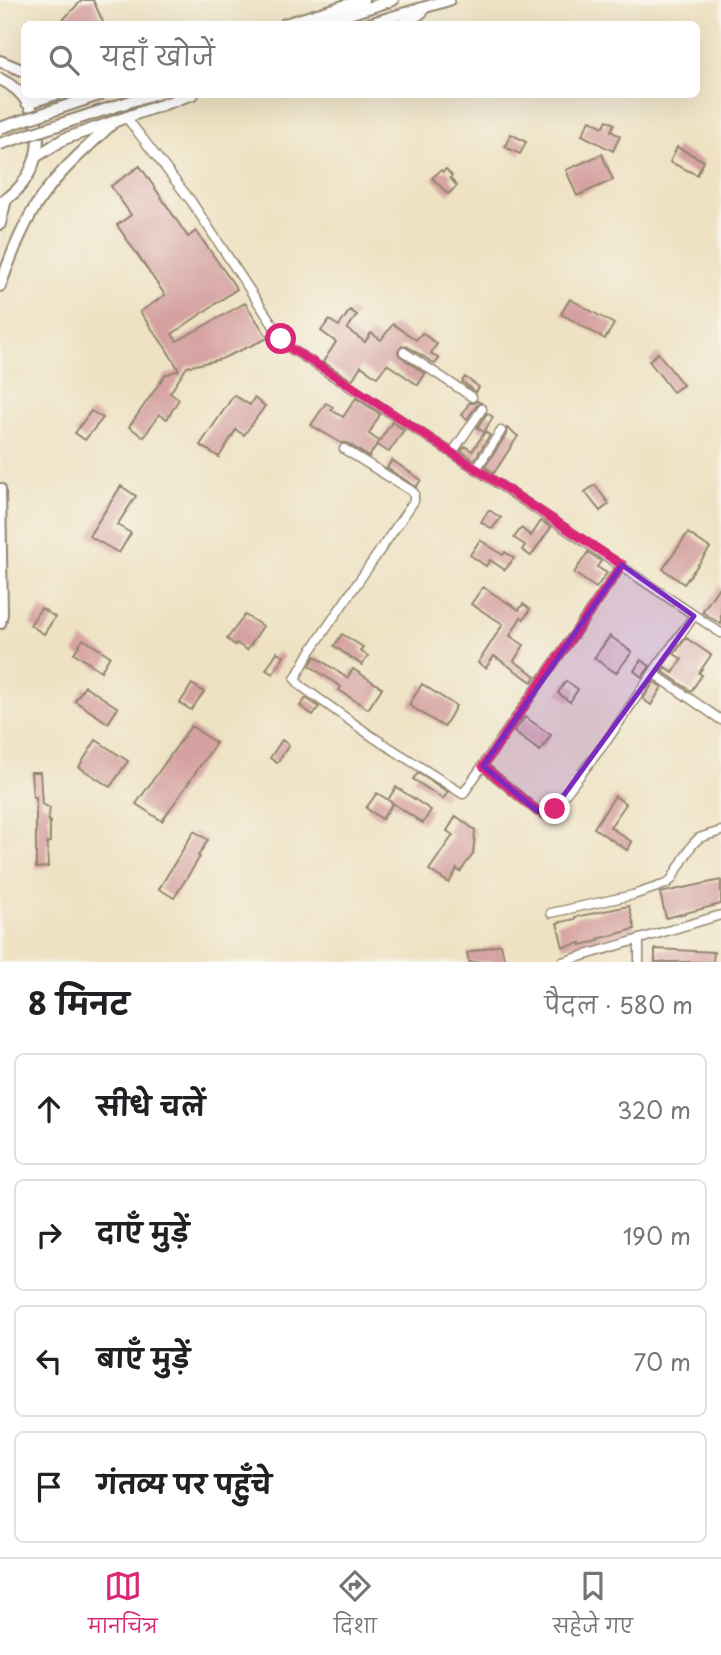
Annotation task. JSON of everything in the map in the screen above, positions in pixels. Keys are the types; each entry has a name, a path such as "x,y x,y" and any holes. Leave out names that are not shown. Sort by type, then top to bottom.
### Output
{"main road":[{"path":"295,21 363,0"},
{"path":"326,21 393,0"},
{"path":"402,19 449,0"},
{"path":"0,61 21,70"},
{"path":"0,79 21,96"},
{"path":"0,223 3,201 22,186 32,172 37,156 36,122 23,98"},
{"path":"27,103 44,98"},
{"path":"0,128 90,98"},
{"path":"0,144 141,98"},
{"path":"37,156 64,139 181,98"},
{"path":"0,286 23,229 45,192 71,163 121,119"},
{"path":"0,489 0,623"}],"street":[{"path":"121,119 191,201 281,339 290,348 622,565 721,633"},
{"path":"404,352 472,397"},
{"path":"452,453 482,409"},
{"path":"476,469 501,430"},
{"path":"344,449 410,490 414,493 414,501 304,661 295,676 296,682 373,737 463,794 622,565"},
{"path":"483,766 537,811 546,815 551,813 608,739 694,616"},
{"path":"653,673 721,720"},
{"path":"551,912 633,895 666,884 699,838 721,831"},
{"path":"562,962 721,915"},
{"path":"639,939 639,962"}],"highlighted area":[{"path":"622,565 694,616 551,813 537,811 483,766"}],"building":[{"path":"82,0 93,0 103,21 62,21"},
{"path":"590,120 603,127 607,120 614,124 611,131 620,136 613,151 582,135"},
{"path":"511,134 526,142 520,154 505,147"},
{"path":"677,147 704,161 697,175 670,162"},
{"path":"602,154 613,180 577,196 566,170"},
{"path":"140,166 188,237 196,231 237,289 172,334 177,341 245,303 268,338 221,359 187,367 170,393 179,399 167,419 159,414 144,437 129,427 165,375 179,370 140,312 165,295 117,225 131,215 111,186"},
{"path":"446,169 457,186 448,194 432,178"},
{"path":"570,299 614,324 605,339 561,314"},
{"path":"350,310 357,315 347,329 365,342 371,333 381,340 393,324 416,340 422,333 437,344 431,353 439,359 435,364 402,346 398,351 399,355 425,374 418,385 387,364 377,377 361,366 352,380 323,362 336,342 321,331 329,320 339,326"},
{"path":"658,353 683,385 673,392 649,361"},
{"path":"465,377 479,387 476,392 462,382"},
{"path":"234,395 250,405 254,398 265,406 244,435 236,430 219,457 200,445"},
{"path":"356,398 380,414 369,434 379,441 369,457 311,425 326,403 333,407 331,410 343,417"},
{"path":"469,403 481,403 467,419 462,415"},
{"path":"91,411 103,418 85,440 75,433"},
{"path":"487,413 493,417 484,432 477,428"},
{"path":"392,422 404,430 389,452 377,445"},
{"path":"507,428 518,436 494,473 485,467 506,435"},
{"path":"485,432 490,435 474,460 461,451 465,446 472,451"},
{"path":"392,460 421,480 416,487 387,468"},
{"path":"595,485 609,504 600,511 585,492"},
{"path":"121,486 136,496 117,525 131,533 119,553 89,536"},
{"path":"489,510 501,518 492,529 481,522"},
{"path":"541,521 551,527 531,556 522,550 525,545 514,538 521,528 531,536"},
{"path":"688,533 710,548 684,584 663,569"},
{"path":"480,540 503,555 505,552 514,558 505,570 490,560 486,566 470,555"},
{"path":"588,552 601,561 597,567 607,573 596,588 574,573"},
{"path":"721,584 721,624 702,612"},
{"path":"483,587 519,610 523,604 530,609 524,619 521,617 510,636 524,645 514,661 536,676 532,682 494,656 486,668 478,663 503,624 471,604"},
{"path":"41,608 55,617 44,634 30,625"},
{"path":"245,615 263,626 247,650 227,639"},
{"path":"342,634 363,647 360,651 368,656 362,665 334,646"},
{"path":"610,636 632,652 616,673 594,658"},
{"path":"686,638 711,655 691,691 662,671 665,667 673,673 682,659 674,654"},
{"path":"83,639 110,656 101,671 74,653"},
{"path":"277,652 284,656 273,674 266,670"},
{"path":"315,656 347,678 353,669 382,688 368,709 310,666"},
{"path":"641,660 650,666 642,677 634,671"},
{"path":"566,681 578,689 570,702 558,693"},
{"path":"654,682 662,687 651,705 643,699"},
{"path":"192,684 204,692 191,710 180,703"},
{"path":"422,684 456,706 444,727 409,705"},
{"path":"85,686 118,708 108,723 75,701"},
{"path":"306,698 319,707 313,715 300,706"},
{"path":"525,717 551,735 540,751 514,732"},
{"path":"191,726 216,743 162,821 136,804"},
{"path":"96,740 128,761 110,787 79,767"},
{"path":"282,740 289,745 277,763 270,758"},
{"path":"31,772 40,772 42,804 50,808 48,867 36,868 36,797 33,797"},
{"path":"418,773 448,792 443,799 413,779"},
{"path":"396,787 431,810 423,823 388,800"},
{"path":"377,793 393,803 382,819 366,808"},
{"path":"615,796 626,804 610,827 632,842 627,850 594,828"},
{"path":"456,816 475,830 474,845 473,854 460,872 457,869 449,883 429,870 453,835 447,831"},
{"path":"194,831 208,840 174,898 159,889"},
{"path":"721,880 721,904 666,918 660,893"},
{"path":"629,906 635,929 598,939 599,941 563,947 557,923"},
{"path":"501,944 505,962 469,962 467,953"},
{"path":"655,949 714,952 713,962 655,962"}],"route":[{"path":"281,339 290,348 622,565 483,766 542,814 546,815 555,809"}]}
